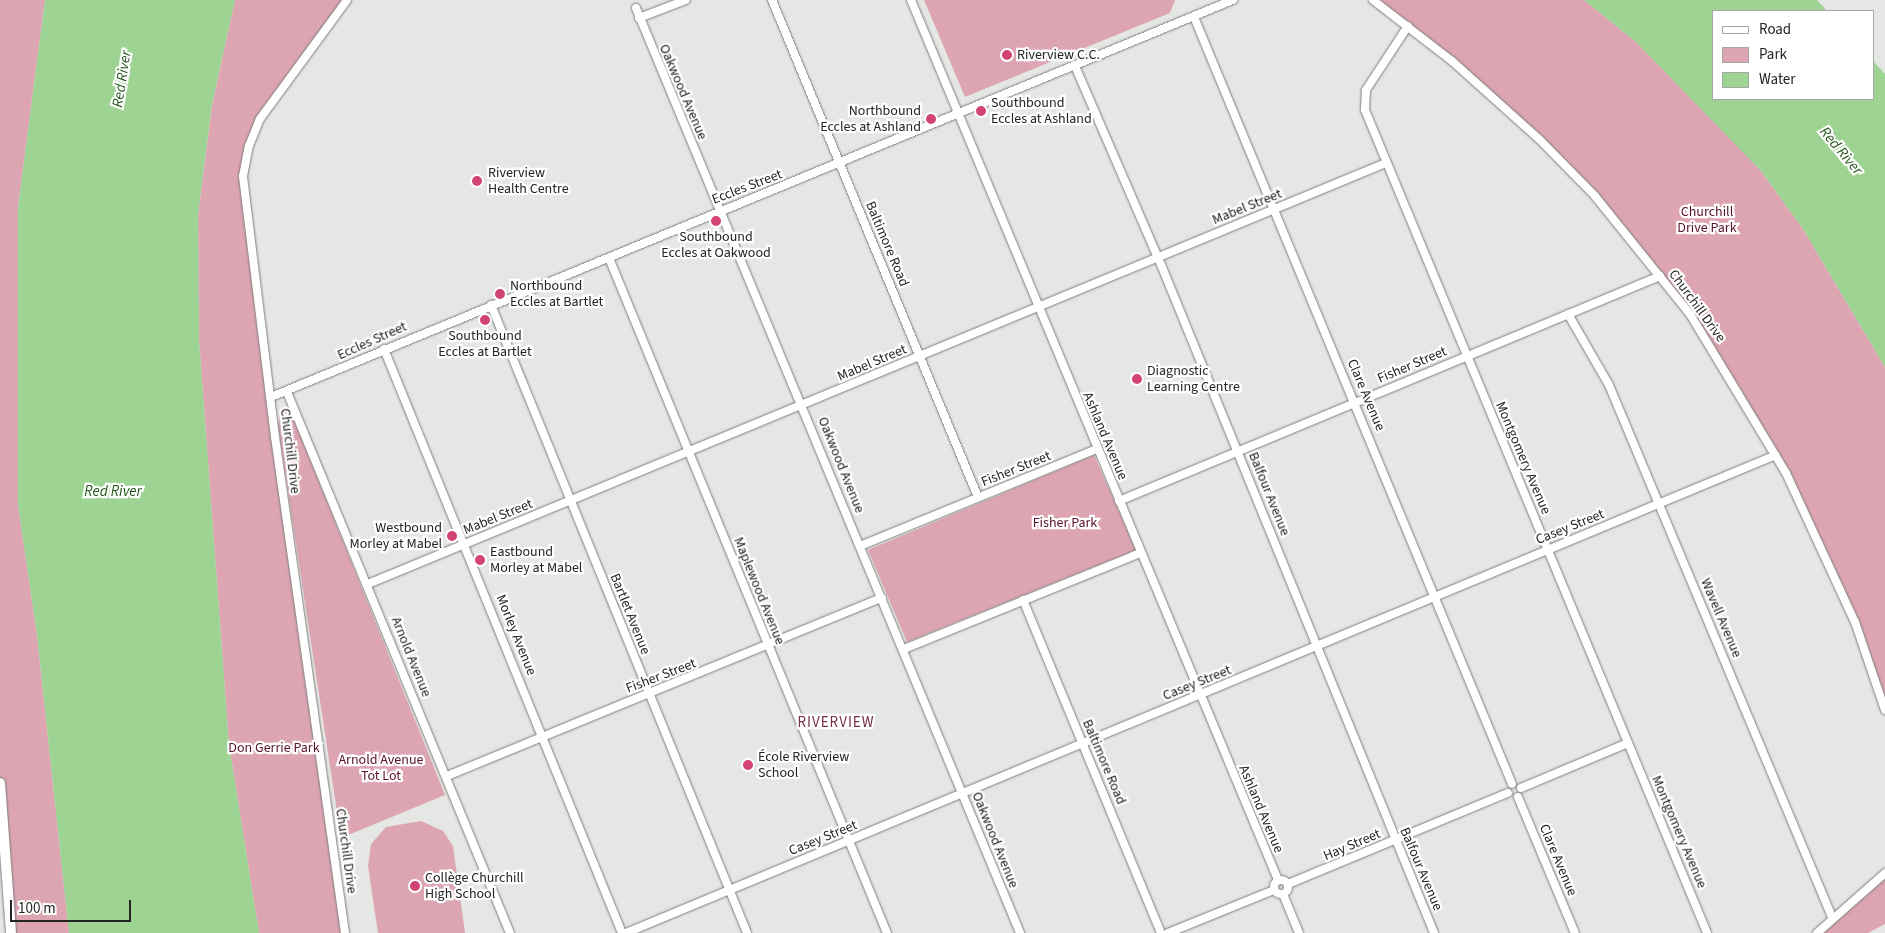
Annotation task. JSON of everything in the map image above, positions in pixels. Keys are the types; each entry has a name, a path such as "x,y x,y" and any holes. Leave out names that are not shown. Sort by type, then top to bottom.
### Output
{"street":[{"name":"Churchill Drive","path":"345,933 245,215 245,161 260,119 347,0"},
{"path":"638,18 686,0"},
{"name":"Baltimore Road","path":"772,0 978,498"},
{"name":"Ashland Avenue","path":"911,0 1140,553 1278,880"},
{"name":"Eccles Street","path":"271,397 609,258 719,210 840,163 1233,0"},
{"name":"Churchill Drive","path":"1373,0 1408,26 1539,139 1595,196 1660,276 1714,350 1776,455 1836,577 1885,710"},
{"name":"Oakwood Avenue","path":"636,8 638,18 803,405 1020,933"},
{"name":"Clare Avenue","path":"1194,16 1436,596 1512,784"},
{"name":"Montgomery Avenue","path":"1408,26 1364,95 1365,110 1707,933"},
{"name":"Balfour Avenue","path":"1075,66 1158,257 1239,452 1315,647 1434,933"},
{"name":"Mabel Street","path":"368,584 1386,163"},
{"name":"Maplewood Avenue","path":"609,258 887,933"},
{"name":"Fisher Street","path":"1119,501 1660,276"},
{"name":"Bartlet Avenue","path":"491,305 747,933"},
{"name":"Wavell Avenue","path":"1568,314 1609,385 1832,917"},
{"name":"Morley Avenue","path":"384,349 544,736 622,933"},
{"name":"Arnold Avenue","path":"287,392 368,584 510,933"},
{"name":"Fisher Street","path":"860,546 1097,449"},
{"name":"Casey Street","path":"626,933 1776,455"},
{"path":"904,649 1140,553"},
{"name":"Fisher Street","path":"447,776 649,693 768,647 882,598"},
{"name":"Baltimore Road","path":"1023,600 1161,933"},
{"path":"1522,788 1518,798 1508,793 1512,784 1522,788 1628,743"},
{"path":"0,783 3,858 11,933"},
{"name":"Hay Street","path":"1288,884 1508,793"},
{"name":"Clare Avenue","path":"1518,798 1575,933"},
{"path":"1817,933 1832,917 1885,873"},
{"path":"1274,890 1278,880 1288,884 1283,894"},
{"path":"1168,933 1274,890 1283,894 1299,933"}],"green space":[{"path":"0,0 45,0 18,207 18,505 37,635 69,933 12,933 0,783"},
{"name":"Don Gerrie Park","path":"235,0 347,0 260,119 243,176 345,933 259,933 229,745 199,340 198,215 212,105"},
{"name":"Riverview C.C.","path":"924,0 1175,0 1170,13 965,97"},
{"name":"Churchill Drive Park","path":"1373,0 1584,0 1635,41 1702,108 1761,171 1803,229 1885,367 1885,710 1872,667 1786,473 1714,350 1595,196 1480,85"},
{"name":"Arnold Avenue Tot Lot","path":"289,407 445,795 341,838 278,426 280,412"},
{"name":"Fisher Park","path":"1094,455 1136,550 907,642 868,550"},
{"path":"421,821 443,831 453,846 465,933 378,933 368,866 371,844 386,827"},
{"path":"1885,878 1885,924 1868,933 1823,933"}],"water":[{"name":"Red River","path":"45,0 235,0 212,104 198,215 199,340 229,745 259,933 69,933 37,635 18,505 18,207"},
{"name":"Red River","path":"1584,0 1817,0 1826,10 1712,10 1712,100 1875,100 1875,63 1885,74 1885,367 1803,229 1761,171 1635,41"}],"place":[{"name":"Riverview C.C.","path":"1007,55"},
{"name":"Southbound Eccles at Ashland","path":"981,111"},
{"name":"Northbound Eccles at Ashland","path":"931,119"},
{"name":"Riverview Health Centre","path":"477,181"},
{"name":"Southbound Eccles at Oakwood","path":"716,221"},
{"name":"Northbound Eccles at Bartlet","path":"500,294"},
{"name":"Southbound Eccles at Bartlet","path":"485,320"},
{"name":"Diagnostic Learning Centre","path":"1137,379"},
{"name":"Westbound Morley at Mabel","path":"452,536"},
{"name":"Eastbound Morley at Mabel","path":"480,560"},
{"name":"École Riverview School","path":"748,765"},
{"name":"Collège Churchill High School","path":"415,886"}],"district":[{"name":"RIVERVIEW","path":"836,723"}]}
